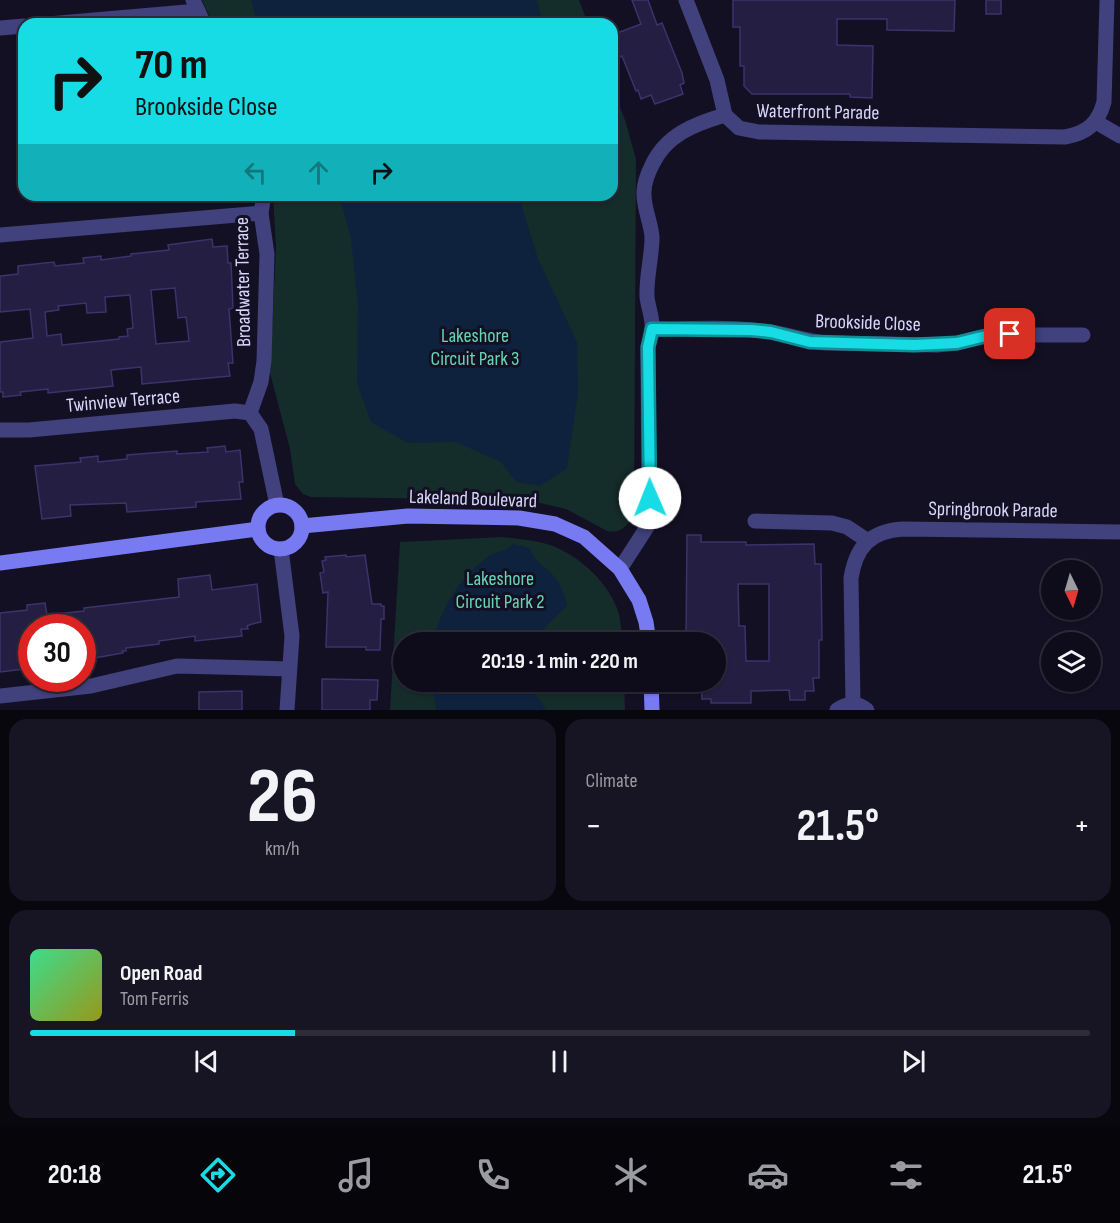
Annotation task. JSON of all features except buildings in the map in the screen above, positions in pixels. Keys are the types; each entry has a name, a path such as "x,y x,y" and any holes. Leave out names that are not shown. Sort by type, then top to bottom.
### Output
{"street":[{"path":"620,569 649,524 648,347 652,329 647,296 648,271 652,254 651,230 644,192 648,174 658,152 667,141 725,115 717,80 686,0"},
{"path":"1107,0 1104,102 1096,122 1120,136"},
{"path":"123,18 198,12"},
{"path":"0,28 18,26"},
{"name":"Waterfront Parade","path":"725,115 739,128 759,132 1065,137 1087,131 1096,122"},
{"name":"Broadwater Terrace","path":"250,413 261,382 264,361 267,254 261,213 263,201"},
{"path":"0,235 261,213"},
{"name":"Brookside Close","path":"652,329 751,330 771,332 810,342 914,345 957,343 990,335 1083,335"},
{"name":"Twinview Terrace","path":"0,430 29,430 235,411 250,413"},
{"path":"250,413 261,429 277,505"},
{"path":"277,505 291,507 301,519 302,526 299,539 294,544 281,549 268,546 258,530 260,516 270,507 277,505"},
{"name":"Lakeland Boulevard","path":"302,526 408,516 519,518 555,524 584,537 620,569 639,600 648,632"},
{"path":"755,521 832,523 847,527 868,541 858,550 851,578 853,704"},
{"name":"Springbrook Parade","path":"868,541 889,530 903,529 1120,532"},
{"path":"0,563 258,530"},
{"path":"281,549 292,636 287,710"},
{"path":"0,696 91,686 177,666 289,669"},
{"path":"651,692 652,710"},
{"path":"837,710 845,705 853,704 867,710"}],"green space":[{"path":"202,0 579,0 586,18 210,18"},
{"name":"Lakeshore Circuit Park 3","path":"618,102 636,159 634,512 627,525 621,530 607,531 566,509 527,500 311,497 303,494 295,484 290,449 270,373 276,247 273,201 618,201"},
{"name":"Lakeshore Circuit Park 2","path":"502,537 553,546 574,557 594,573 602,583 615,603 622,632 395,632 400,542"},
{"name":"Lakeshore Circuit Park 2","path":"393,660 393,692 624,692 625,710 390,710"}],"water":[{"path":"251,0 537,0 542,18 256,18"},
{"path":"341,201 522,201 538,259 577,342 578,393 567,468 540,486 516,482 501,462 456,442 408,443 371,422 357,383 358,304 351,238"},
{"path":"513,544 530,548 536,559 557,581 567,606 540,632 436,632 446,605 461,583 489,556"},
{"path":"434,692 535,692 546,710 436,710"}],"route":[{"path":"650,498 648,347 652,329 751,330 771,332 810,342 914,345 957,343 990,335 1010,334"}]}
